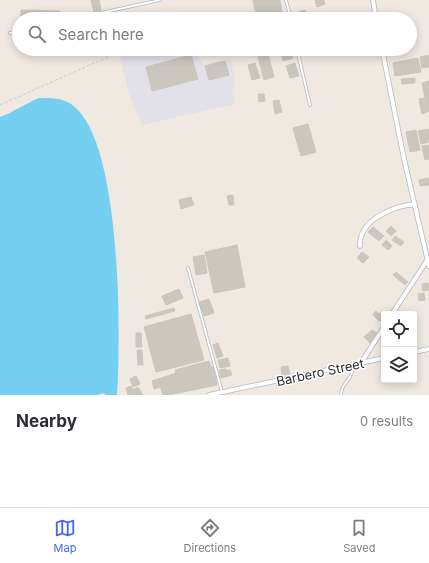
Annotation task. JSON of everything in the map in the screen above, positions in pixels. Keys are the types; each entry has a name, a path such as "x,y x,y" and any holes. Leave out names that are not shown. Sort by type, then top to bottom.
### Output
{"street":[{"path":"373,0 375,12"},
{"path":"383,56 414,204 429,266"},
{"path":"360,246 359,239 361,235 371,222 380,215 391,209 414,204"},
{"path":"394,311 428,258"},
{"path":"361,363 381,332"},
{"path":"417,351 429,349"},
{"name":"Barbero Street","path":"209,395 381,359"}],"lane":[{"path":"105,12 160,0"},
{"path":"286,0 289,12"},
{"path":"299,56 310,105"},
{"path":"188,268 222,392"},
{"path":"341,395 341,389 354,372 353,364"}],"path":[{"path":"0,104 110,56"}],"shaded area":[{"path":"119,56 197,56 203,64 231,59 235,80 232,92 235,104 142,125 130,97"}],"water":[{"path":"39,98 65,101 70,103 78,110 92,133 103,165 110,204 118,289 119,331 117,395 106,395 103,393 98,395 0,395 0,117"}],"building":[{"path":"91,0 99,0 101,10 94,12"},
{"path":"253,0 280,0 282,12 256,12"},
{"path":"315,0 324,0 325,4 317,7"},
{"path":"21,10 60,11 60,12 21,12"},
{"path":"429,55 429,67 422,68 420,57"},
{"path":"191,56 198,79 152,91 146,67"},
{"path":"269,56 274,77 264,80 258,57"},
{"path":"282,56 293,56 293,58 283,61"},
{"path":"418,58 421,72 395,76 393,63"},
{"path":"225,61 229,75 209,80 205,66"},
{"path":"255,63 260,78 252,80 248,65"},
{"path":"295,63 299,76 290,78 286,66"},
{"path":"415,78 415,83 402,84 401,79"},
{"path":"429,81 429,111 428,112 422,83"},
{"path":"258,94 264,94 265,101 259,102"},
{"path":"424,98 427,112 422,114 419,99"},
{"path":"279,100 282,112 275,114 273,101"},
{"path":"308,124 316,152 301,156 293,128"},
{"path":"429,129 429,142 421,144 418,131"},
{"path":"416,130 420,150 410,152 406,132"},
{"path":"429,145 429,159 425,160 422,146"},
{"path":"429,178 429,185 420,186 419,180"},
{"path":"233,195 234,205 229,205 227,196"},
{"path":"191,197 194,205 181,209 179,200"},
{"path":"391,226 396,231 391,236 386,231"},
{"path":"373,227 384,236 379,241 368,232"},
{"path":"395,236 404,242 401,246 392,240"},
{"path":"386,240 392,246 388,250 382,245"},
{"path":"237,245 245,287 214,293 205,252"},
{"path":"362,252 369,257 363,263 357,258"},
{"path":"204,255 207,273 196,275 193,257"},
{"path":"396,272 408,282 405,285 393,275"},
{"path":"428,283 429,290 423,291 422,284"},
{"path":"179,289 183,298 166,305 162,296"},
{"path":"424,293 425,300 419,301 418,294"},
{"path":"209,299 214,313 204,316 199,302"},
{"path":"174,308 175,311 146,319 145,316"},
{"path":"376,311 381,314 381,320 379,321 373,314"},
{"path":"191,314 204,360 156,372 144,327"},
{"path":"372,330 377,333 370,343 364,337"},
{"path":"136,333 141,333 142,347 136,347"},
{"path":"218,343 223,356 217,358 213,345"},
{"path":"137,350 142,350 143,365 138,365"},
{"path":"228,358 230,366 220,368 218,360"},
{"path":"209,361 211,367 213,367 217,385 163,395 158,379 176,373 175,370"},
{"path":"288,366 290,374 282,375 281,367"},
{"path":"226,369 226,371 230,370 232,375 221,378 219,370"},
{"path":"136,376 140,384 133,387 130,379"},
{"path":"157,379 160,387 154,389 152,381"},
{"path":"131,386 133,390 138,387 143,395 128,395 126,388"}]}
